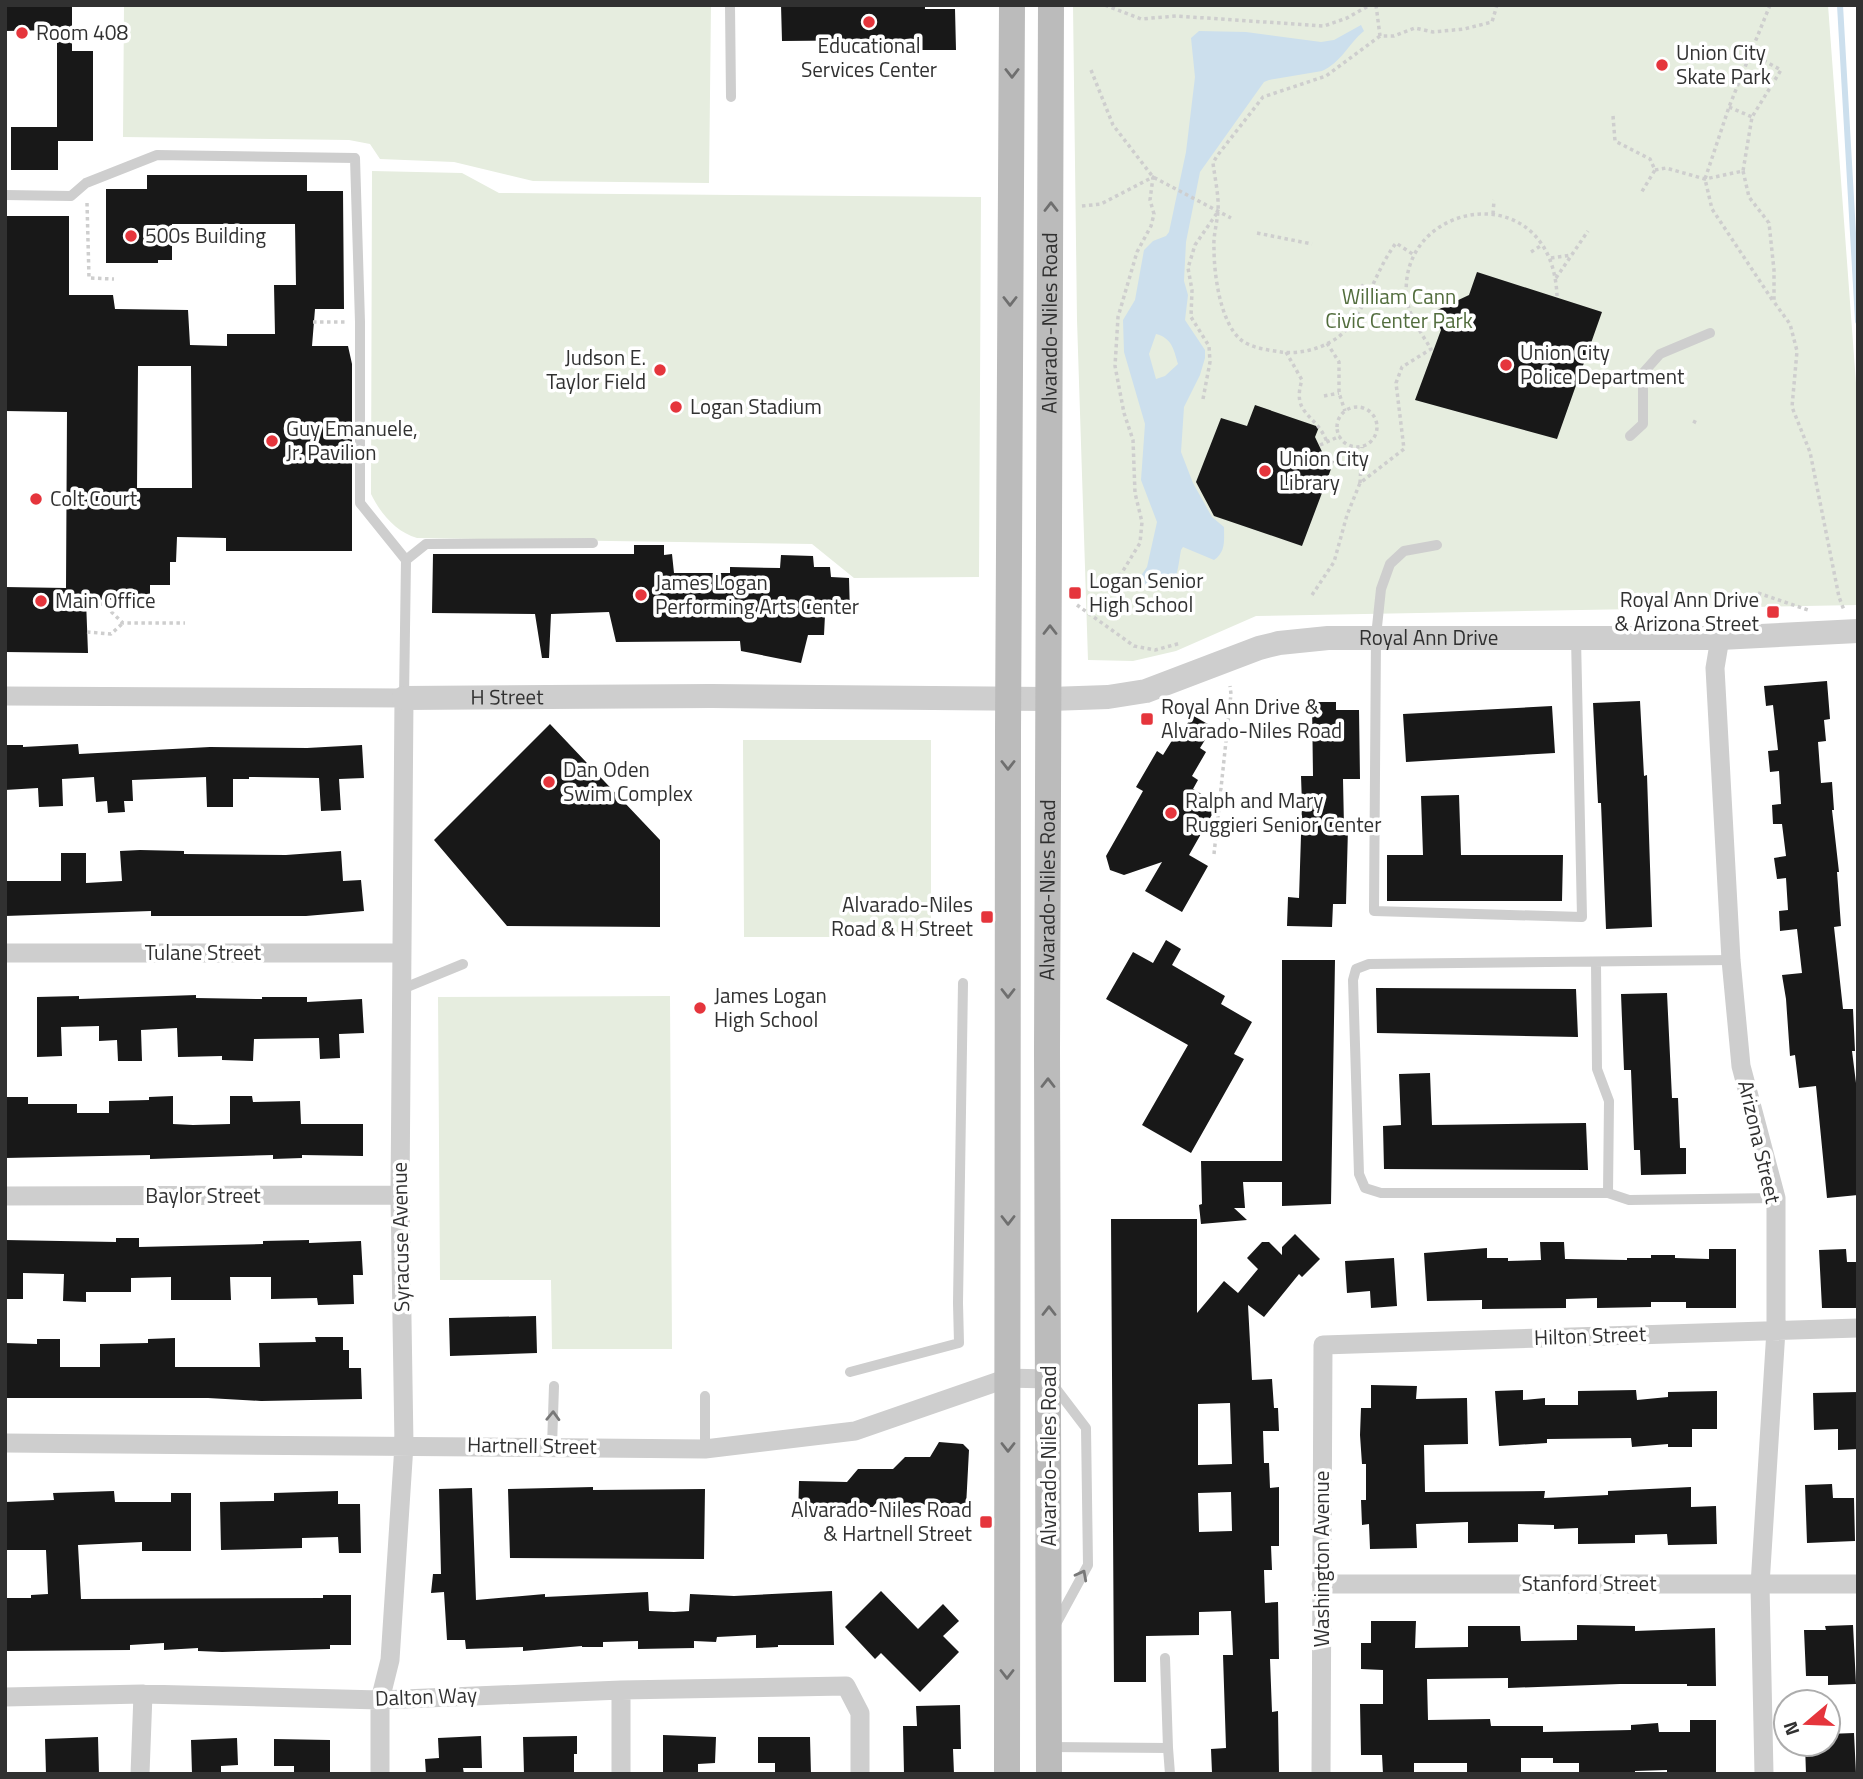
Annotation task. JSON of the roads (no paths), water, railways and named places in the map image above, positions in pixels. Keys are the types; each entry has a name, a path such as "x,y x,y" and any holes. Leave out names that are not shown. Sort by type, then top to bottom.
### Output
{"main road":[{"name":"Alvarado-Niles Road","path":"1007,1774 1012,5"},
{"name":"Alvarado-Niles Road","path":"1049,1774 1047,1051 1051,5"}],"street":[{"name":"Royal Ann Drive","path":"1009,697 1050,699 1146,691 1182,679 1224,660 1279,643 1328,638 1720,638 1858,631"},
{"name":"Arizona Street","path":"1720,638 1716,668 1731,960 1741,1066 1776,1198 1776,1330 1760,1585 1764,1774"},
{"name":"H Street","path":"5,696 1009,697"},
{"name":"Syracuse Avenue","path":"380,1774 380,1699 390,1660 404,1445 400,1195 404,698"},
{"name":"Tulane Street","path":"5,953 401,953"},
{"name":"Baylor Street","path":"5,1196 400,1195"},
{"name":"Hilton Street","path":"1323,1345 1858,1328"},
{"name":"Washington Avenue","path":"1321,1774 1323,1345"},
{"name":"Hartnell Street","path":"5,1443 705,1449 855,1431 1008,1378 1049,1379"},
{"name":"Stanford Street","path":"1321,1584 1858,1584"},
{"name":"Dalton Way","path":"5,1697 143,1694 380,1699 621,1690 846,1686 860,1713 860,1774"},
{"path":"621,1690 621,1774"},
{"path":"141,1774 143,1694"}],"lane":[{"path":"730,5 731,97"},
{"path":"5,195 71,196 86,183 157,155 355,158 360,322 360,503 407,560 404,698"},
{"path":"1630,436 1643,424 1643,373 1660,354 1710,333"},
{"path":"407,560 426,544 593,543"},
{"path":"1437,545 1404,551 1390,565 1381,589 1376,636 1374,911 1582,917 1576,637"},
{"path":"1731,960 1369,964 1356,969 1353,980 1359,1174 1365,1188 1381,1193 1608,1193 1629,1200 1776,1198"},
{"path":"1596,963 1597,1069 1609,1101 1608,1193"},
{"path":"401,990 463,964"},
{"path":"850,1372 959,1343 963,983"},
{"path":"1049,1379 1086,1428 1088,1565 1049,1634"},
{"path":"552,1446 554,1386"},
{"path":"705,1396 705,1449"},
{"path":"1166,1658 1170,1774"},
{"path":"1049,1747 1168,1748"}],"water":[{"path":"1361,25 1364,31 1335,63 1322,71 1264,82 1200,172 1186,242 1184,281 1188,295 1185,320 1205,350 1205,358 1200,375 1184,407 1181,452 1193,483 1212,517 1224,527 1224,545 1214,560 1183,547 1176,576 1169,585 1154,587 1143,584 1140,577 1147,567 1157,522 1141,480 1145,424 1124,352 1123,320 1135,300 1144,250 1169,232 1186,152 1195,77 1191,38 1199,31 1246,32 1321,42 1334,40","holes":["1156,334 1171,345 1178,364 1165,376 1156,379 1149,354"]}],"waterway":[{"path":"1840,5 1858,321"}],"place":[{"name":"Educational Services Center","path":"869,22"},
{"name":"Room 408","path":"22,33"},
{"name":"Union City Skate Park","path":"1662,65"},
{"name":"500s Building","path":"131,236"},
{"name":"Union City Police Department","path":"1506,365"},
{"name":"Judson E. Taylor Field","path":"660,370"},
{"name":"Logan Stadium","path":"676,407"},
{"name":"Guy Emanuele, Jr. Pavilion","path":"272,441"},
{"name":"Union City Library","path":"1265,471"},
{"name":"Colt Court","path":"36,499"},
{"name":"Logan Senior High School","path":"1075,593"},
{"name":"James Logan Performing Arts Center","path":"641,595"},
{"name":"Main Office","path":"41,601"},
{"name":"Royal Ann Drive & Arizona Street","path":"1773,612"},
{"name":"Royal Ann Drive & Alvarado-Niles Road","path":"1147,719"},
{"name":"Dan Oden Swim Complex","path":"549,782"},
{"name":"Ralph and Mary Ruggieri Senior Center","path":"1171,813"},
{"name":"Alvarado-Niles Road & H Street","path":"987,917"},
{"name":"James Logan High School","path":"700,1008"},
{"name":"Alvarado-Niles Road & Hartnell Street","path":"986,1522"}],"park label":[{"name":"William Cann Civic Center Park","path":"1399,309"}]}
